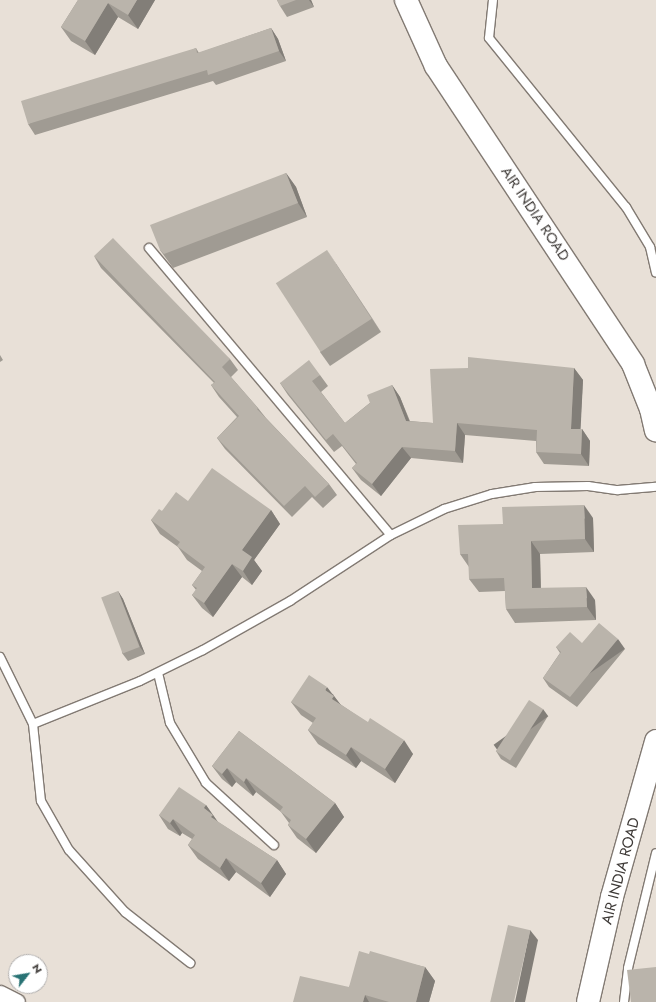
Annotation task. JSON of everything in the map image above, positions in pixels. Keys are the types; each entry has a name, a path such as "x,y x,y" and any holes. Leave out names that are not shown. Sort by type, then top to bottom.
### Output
{"street":[{"name":"AIR INDIA ROAD","path":"406,0 436,66 633,364 651,409 656,430"},
{"name":"AIR INDIA ROAD","path":"588,1002 612,897 656,741"},
{"path":"0,994 16,1002"}],"lane":[{"path":"493,0 489,38 626,207 650,247 656,272"},
{"path":"149,248 391,535"},
{"path":"33,724 158,673 290,601 391,535 444,509 492,494 536,487 588,486 618,490 656,487"},
{"path":"0,657 33,724 41,801 69,850 125,912 190,963"},
{"path":"158,673 170,722 206,783 274,844"},
{"path":"624,1002 628,968 656,853"}],"building":[{"path":"78,0 137,0 128,15 108,3 85,41 61,27"},
{"path":"277,0 296,0 280,6"},
{"path":"271,28 279,51 208,75 207,70 28,124 21,101 196,48 197,53"},
{"path":"286,173 298,203 164,254 160,250 150,225"},
{"path":"113,238 230,359 222,367 258,408 257,409 329,484 315,497 305,486 284,506 217,438 239,416 211,385 215,382 94,256"},
{"path":"327,250 372,319 321,352 276,283"},
{"path":"468,357 574,368 571,429 582,429 581,454 536,452 537,430 457,423 455,451 402,447 372,484 352,468 357,463 333,434 326,440 280,383 309,360 320,375 312,381 345,423 370,403 367,395 392,385 406,421 433,423 430,369 468,368"},
{"path":"212,468 271,510 242,550 252,557 243,571 232,564 204,603 192,595 197,588 192,585 205,567 177,546 180,542 151,520 159,509 162,511 176,492 188,501"},
{"path":"584,505 585,539 531,541 532,588 586,587 587,607 506,609 504,578 469,579 468,554 460,554 458,525 503,524 502,507"},
{"path":"118,591 140,647 123,653 101,597"},
{"path":"599,623 618,639 570,697 543,678 561,652 556,647 570,632 582,643"},
{"path":"309,675 327,687 325,690 334,696 332,699 368,722 370,718 404,740 385,769 351,747 346,755 308,730 316,718 291,702"},
{"path":"529,700 543,709 510,760 496,751"},
{"path":"239,731 335,803 306,839 288,825 291,820 280,811 283,807 246,778 244,782 227,768 222,774 212,766"},
{"path":"179,787 206,805 204,808 213,815 211,817 277,860 261,883 226,858 220,868 188,845 195,835 173,819 170,823 159,815"},
{"path":"508,925 530,930 514,1002 490,1002"},
{"path":"359,951 369,954 370,951 425,967 416,1002 389,1002 365,995 363,1002 293,1002 300,976 349,987"},
{"path":"656,967 656,1002 631,1002 627,970"}]}
